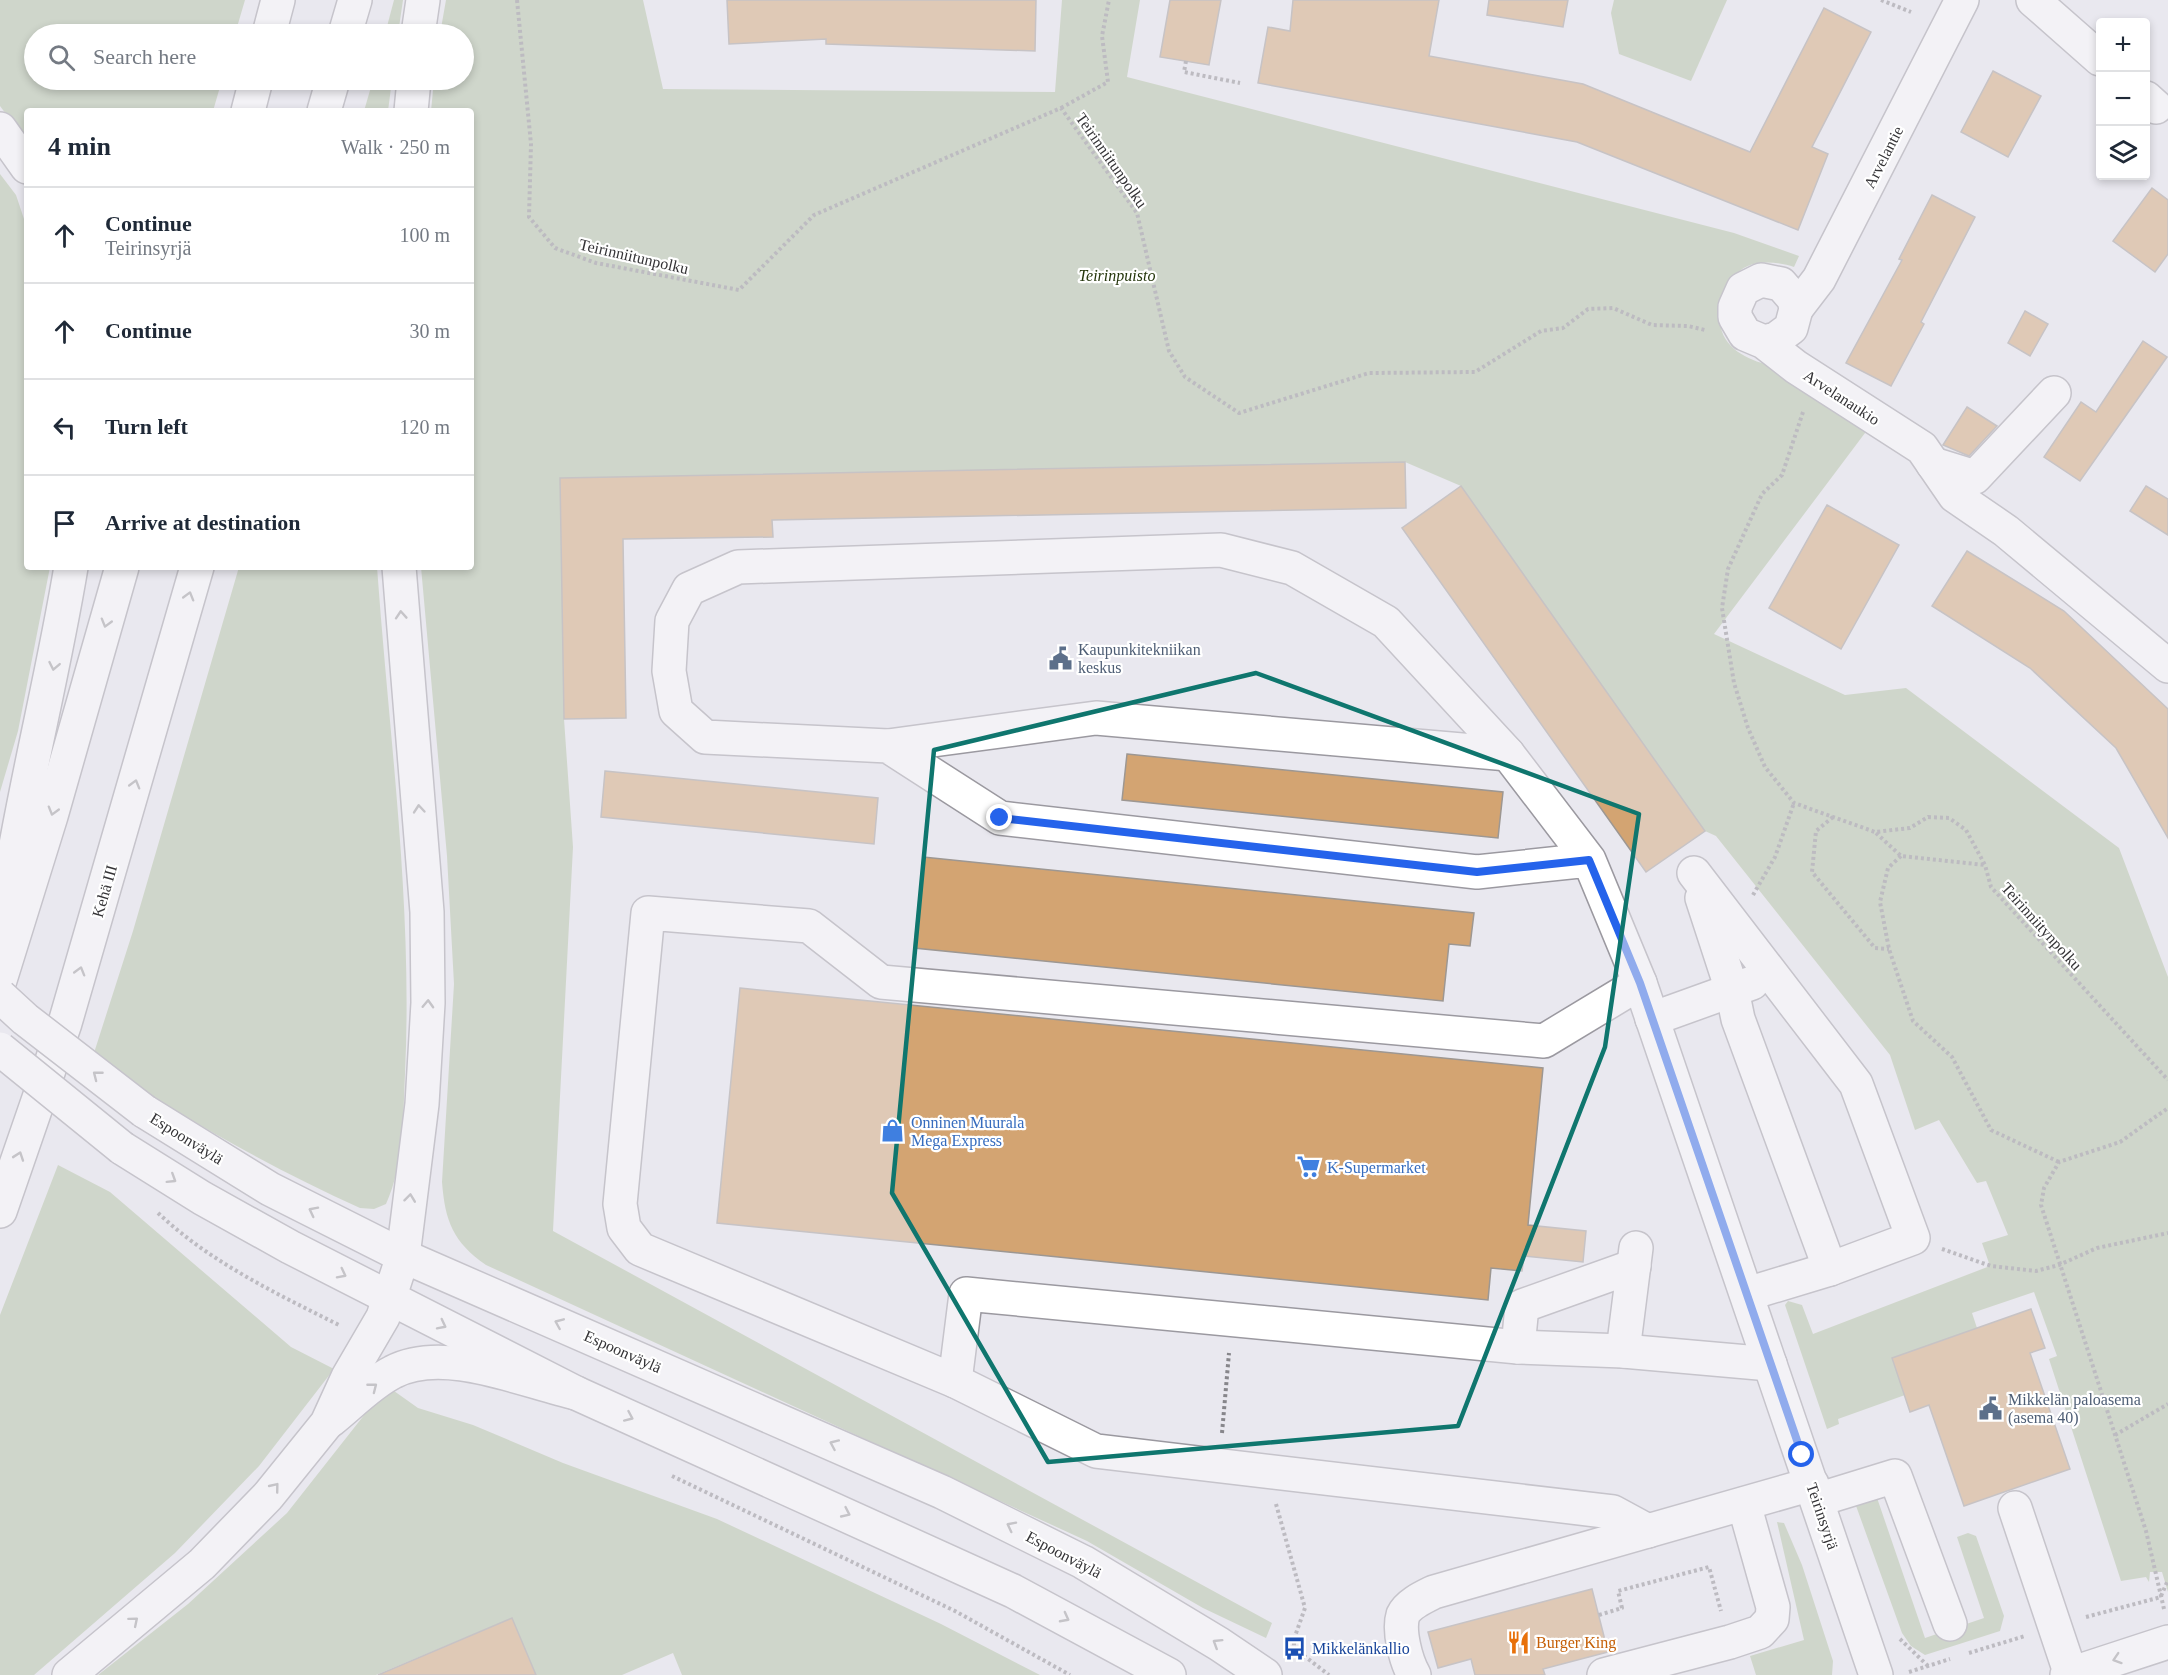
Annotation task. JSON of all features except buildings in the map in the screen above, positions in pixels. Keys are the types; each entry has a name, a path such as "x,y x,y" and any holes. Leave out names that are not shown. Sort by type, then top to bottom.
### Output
{"main road":[{"path":"272,24 278,0"},
{"path":"348,24 354,0"},
{"path":"419,24 423,0"},
{"name":"Arvelantie","path":"1796,309 1819,279 1962,0"},
{"path":"2033,0 2096,55"},
{"path":"249,108 253,90"},
{"path":"325,108 330,90"},
{"path":"411,108 413,90"},
{"path":"0,129 24,163"},
{"path":"1735,317 1734,307 1743,290 1761,280 1781,284 1794,299 1796,309 1791,328 1776,339 1764,342"},
{"name":"Arvelanaukio","path":"1735,317 1745,334 1764,342 1809,376 1928,456"},
{"path":"1928,456 1975,477 2054,393"},
{"path":"1928,456 1954,496 2006,531 2168,666"},
{"name":"Teirinsyrjä","path":"1508,754 1096,718 888,746 705,737 676,711 669,671 672,621 689,590 738,567 1221,550 1292,568 1386,622 1508,754 1589,860 1640,983 1875,1675"},
{"path":"0,946 18,824 45,711 70,570"},
{"path":"0,980 51,816 121,570"},
{"name":"Kehä III","path":"0,1211 68,1012 196,570"},
{"path":"69,1675 202,1564 268,1496 327,1423 383,1317 403,1256 422,1104 428,992 428,912 399,570"},
{"path":"888,746 1000,818 1477,872 1589,860"},
{"path":"1747,1294 1830,1269 1913,1238 1856,1084 1694,873 1732,990 1738,1019 1830,1269"},
{"path":"1640,983 1544,1041 881,982 809,926 648,913 620,1204 624,1228 640,1249 955,1381 1096,1451 1613,1512 1648,1531"},
{"path":"1652,1019 1773,976"},
{"name":"Espoonväylä","path":"0,996 25,1019 144,1111 270,1189 403,1256 942,1492 1083,1562 1220,1644 1266,1675"},
{"path":"0,1049 122,1148 211,1203 576,1393 1013,1590 1169,1675"},
{"path":"1518,1347 1522,1306 1635,1255 1623,1351"},
{"path":"955,1381 966,1294 1518,1347 1623,1351 1770,1364"},
{"path":"327,1423 393,1372 433,1360 492,1371 576,1393"},
{"path":"1414,1675 1407,1663 1403,1643 1403,1615 1420,1599 1454,1586 1744,1504 1895,1476 1950,1624"},
{"path":"1604,1675 1760,1632 1772,1619 1773,1607 1744,1504"},
{"path":"2015,1508 2069,1675 2168,1642"}],"path":[{"name":"Teirinniitunpolku","path":"517,0 531,144 529,217 555,248 596,263 739,290 814,215 1061,108 1137,213 1169,351 1185,377 1239,413 1369,373 1475,372 1541,331 1563,328 1588,309 1613,308 1652,325 1688,326 1710,331 1735,317"},
{"path":"1061,108 1108,82 1102,36 1109,0"},
{"path":"1881,0 1911,12"},
{"path":"1186,61 1184,72 1240,83"},
{"path":"1732,922 1749,902 1775,857 1794,803 1766,767 1748,728 1734,683 1722,608 1728,569 1762,494 1782,475 1800,424 1809,376"},
{"name":"Teirinniitynpolku","path":"1794,803 1875,832 1910,828 1928,817 1949,818 1966,830 1985,865 1991,887 2168,1080"},
{"path":"1833,817 1816,831 1812,872 1875,948 1889,950"},
{"path":"1875,832 1901,856 1985,865"},
{"path":"1901,856 1888,868 1880,902 1889,950 1913,1021 1952,1057 1991,1130 2059,1162"},
{"path":"2168,1108 2120,1142 2059,1162 2044,1188 2041,1205 2146,1531 2161,1597 2168,1580"},
{"path":"156,1211 179,1233 209,1254 259,1285 347,1329 368,1344"},
{"path":"1913,1238 1991,1266 2036,1270 2059,1265 2097,1248 2168,1233"},
{"path":"2115,1435 2168,1404"},
{"path":"668,1474 955,1611 1070,1675"},
{"path":"1265,1502 1275,1503 1305,1608 1294,1639 1294,1648 1329,1675"},
{"path":"1599,1615 1622,1608 1618,1591 1709,1567 1730,1642"}],"highlighted area":[{"path":"1256,673 1639,814 1605,1047 1458,1426 1048,1462 892,1193 934,750"}],"green space":[{"path":"0,0 245,0 238,24 24,24 24,90 219,90 214,108 24,108 24,138 0,106"},
{"path":"394,0 403,0 399,24 388,24"},
{"name":"Teirinpuisto","path":"446,0 643,0 663,89 1055,92 1062,0 1140,0 1127,77 1734,233 1799,256 1794,267 1779,263 1761,263 1745,267 1739,272 1734,278 1721,317 1722,331 1737,351 1753,360 1769,365 1868,429 1714,634 1845,695 1906,688 2119,848 2168,977 2168,1592 2162,1572 2150,1572 2149,1582 2146,1577 2121,1581 2049,1359 2057,1356 2034,1292 1972,1313 1977,1328 1892,1358 1905,1395 1838,1419 1839,1424 1827,1429 1785,1305 1788,1301 1802,1305 1813,1334 1990,1266 1982,1243 2008,1235 1986,1181 1977,1183 1939,1120 1915,1130 1890,1055 1716,836 1705,831 1461,486 1405,462 560,479 564,719 573,847 553,1231 1272,1623 1266,1638 1203,1608 1087,1541 486,1265 466,1248 458,1239 449,1219 442,1182 454,984 447,856 421,570 474,570 474,108 431,108 433,90 474,90 474,24 442,24"},
{"path":"1614,0 1727,0 1691,81 1619,54 1611,13"},
{"path":"370,90 391,90 388,108 365,108"},
{"path":"0,174 16,195 24,219 24,570 49,570 18,731 0,792"},
{"path":"238,570 377,570 403,883 407,1010 402,1140 392,1189 386,1204 374,1209 360,1208 291,1175 190,1119 93,1056 133,931"},
{"path":"58,1165 110,1192 291,1347 334,1369 259,1466 175,1553 34,1675 0,1675 0,1315"},
{"path":"387,1386 418,1408 473,1425 563,1463 717,1519 941,1624 1040,1675 682,1675 673,1653 622,1675 536,1675 512,1618 376,1675 98,1675 188,1604 287,1513"},
{"path":"1875,1492 1925,1638 1984,1618 1957,1537 1968,1533 1976,1536 2004,1616 2000,1631 1925,1655 1911,1646 1902,1633 1855,1503"},
{"path":"1777,1522 1784,1523 1802,1565 1833,1661 1832,1675 1756,1675 1750,1656 1804,1640"}],"place":[{"name":"Kaupunkitekniikan keskus","path":"1060,658"},
{"name":"Onninen Muurala Mega Express","path":"893,1131"},
{"name":"K-Supermarket","path":"1309,1167"},
{"name":"Mikkelän paloasema (asema 40)","path":"1990,1408"},
{"name":"Burger King","path":"1518,1642"},
{"name":"Mikkelänkallio","path":"1294,1648"}],"route":[{"path":"1000,818 1477,872 1589,860 1640,983 1802,1455"}]}
